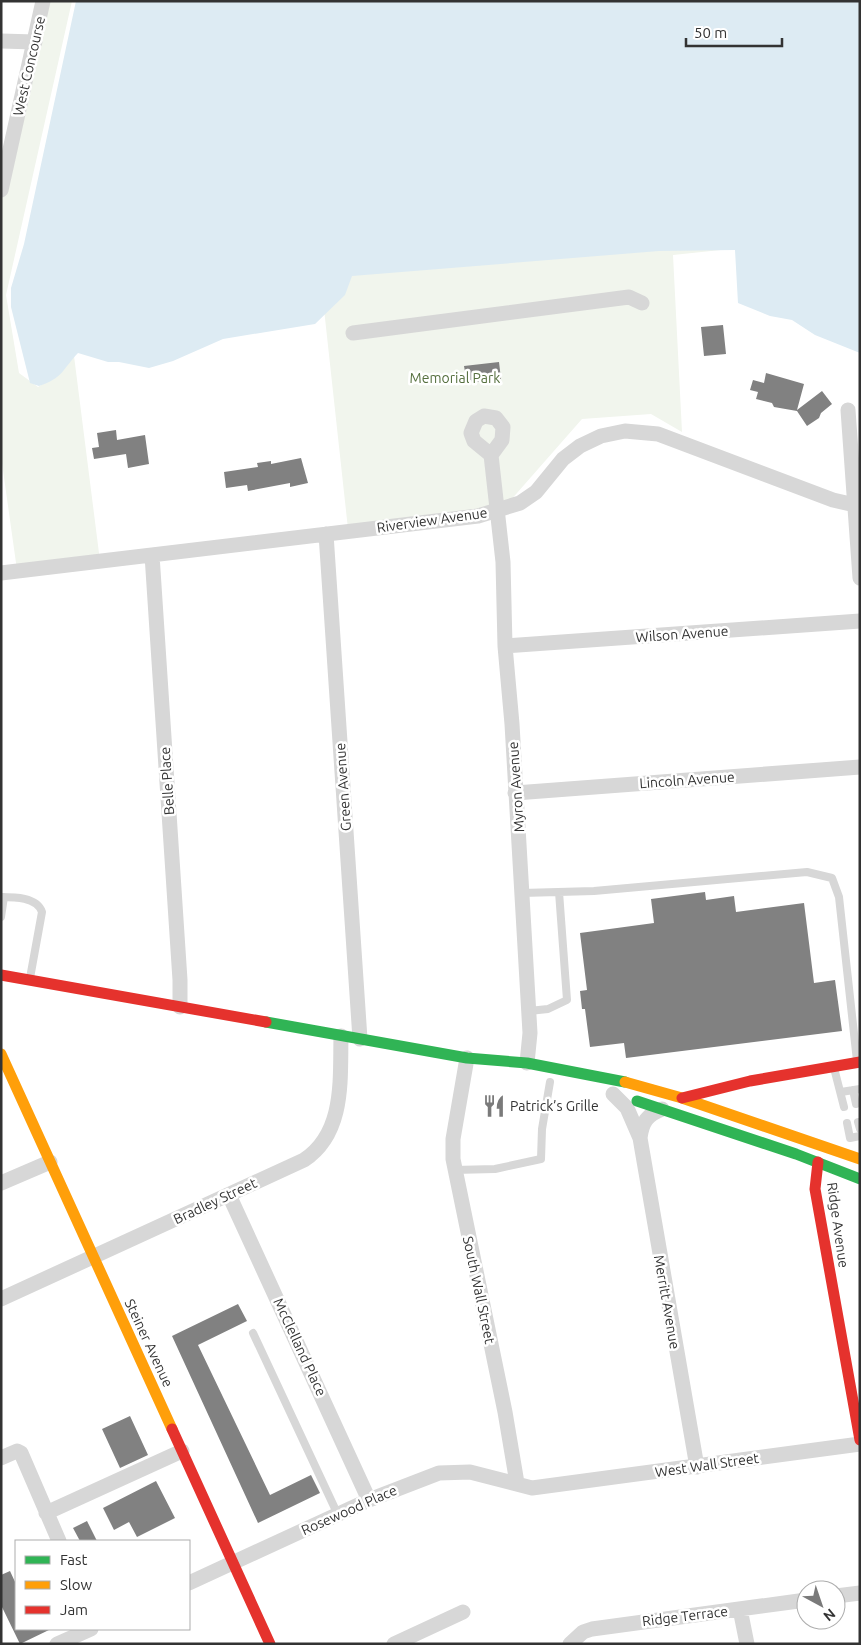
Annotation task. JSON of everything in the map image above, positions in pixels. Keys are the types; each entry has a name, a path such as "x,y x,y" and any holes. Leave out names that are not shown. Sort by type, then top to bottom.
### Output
{"main road":[{"path":"1,975 468,1058 527,1063 629,1083 682,1098 860,1159"},
{"name":"Steiner Avenue","path":"1,1054 270,1644"},
{"path":"468,1058 514,1074"},
{"path":"609,1093 660,1100 682,1098 750,1081 858,1063"},
{"path":"700,1082 750,1081"},
{"path":"629,1083 673,1082"},
{"path":"609,1093 818,1162 860,1179"},
{"name":"Ridge Avenue","path":"818,1162 815,1189 860,1440"}],"street":[{"name":"West Concourse","path":"1,190 43,1"},
{"path":"1,41 35,42"},
{"path":"353,333 629,298 642,303"},
{"path":"848,410 858,523 860,578"},
{"name":"Riverview Avenue","path":"1,573 478,516 520,503 536,492 563,460 580,446 601,436 625,431 658,434 833,500 855,505"},
{"name":"Myron Avenue","path":"491,456 502,562 505,646 510,696 529,1011 530,1033 527,1063"},
{"name":"Green Avenue","path":"326,534 360,1039"},
{"name":"Belle Place","path":"152,555 180,980 180,1008"},
{"name":"Wilson Avenue","path":"505,646 860,621"},
{"name":"Lincoln Avenue","path":"515,792 860,767"},
{"name":"Bradley Street","path":"1,1299 304,1160 325,1142 332,1126 337,1102 341,1036"},
{"name":"South Wall Street","path":"468,1058 453,1139 454,1170 505,1412 516,1483"},
{"name":"Merritt Avenue","path":"609,1093 627,1108 640,1138 697,1466"},
{"path":"640,1138 642,1125 646,1117 662,1109"},
{"path":"1,1183 50,1162"},
{"name":"McClelland Place","path":"229,1195 369,1500"},
{"name":"West Wall Street","path":"516,1483 532,1488 860,1444"},
{"path":"46,1513 182,1451"},
{"path":"1,1458 17,1452 21,1453 59,1540"},
{"name":"Rosewood Place","path":"190,1583 369,1500 431,1476 454,1471 470,1472 516,1483"},
{"path":"846,1595 860,1593"},
{"name":"Ridge Terrace","path":"570,1644 583,1632 592,1629 796,1601"},
{"path":"740,1608 747,1644"},
{"path":"394,1644 464,1612"},
{"path":"57,1644 89,1630"}],"lane":[{"path":"522,893 559,892 807,872 832,878 839,897 858,1063"},
{"path":"529,1011 548,1009 567,1000 559,892"},
{"path":"1,917 2,897 13,897 34,902 40,907 42,912 29,980"},
{"path":"833,1067 844,1107"},
{"path":"454,1170 495,1169 541,1159 542,1129 550,1082"},
{"path":"841,1092 857,1090 856,1104"},
{"path":"843,1153 850,1138 847,1123"},
{"path":"850,1138 860,1136"},
{"path":"254,1333 338,1515"}],"green space":[{"path":"37,1 72,1 6,295 19,373 38,387 61,372 73,348 100,561 17,570 1,456 1,176"},
{"name":"Memorial Park","path":"656,235 730,249 673,255 682,432 651,414 582,419 503,509 348,529 324,309 347,265"}],"shaded area":[{"path":"76,1 860,1 860,353 815,335 792,320 770,316 738,303 735,250 659,251 352,276 345,295 315,324 223,339 173,361 149,368 119,362 108,362 78,353 58,377 39,386 30,383 11,307 11,288 24,244"}],"building":[{"path":"723,325 726,354 704,356 701,327"},
{"path":"499,362 501,379 467,383 464,366"},
{"path":"766,373 804,384 797,410 822,391 832,404 821,413 819,418 807,426 797,411 774,407 772,403 756,399 758,392 750,390 753,380 764,383"},
{"path":"116,430 117,440 145,435 149,464 128,468 126,454 94,459 92,448 99,447 97,433"},
{"path":"301,458 308,483 290,487 290,483 248,491 247,485 226,488 224,472 258,467 257,463 271,461 271,464"},
{"path":"705,892 706,900 734,896 736,912 804,903 814,983 835,980 842,1031 626,1058 624,1043 590,1047 585,1009 582,1009 580,991 587,990 580,933 654,923 651,899"},
{"path":"238,1304 247,1321 198,1345 270,1495 311,1475 320,1493 258,1523 172,1336"},
{"path":"130,1416 148,1455 120,1468 102,1429"},
{"path":"156,1481 175,1518 137,1537 129,1522 114,1530 103,1508"},
{"path":"87,1521 96,1540 79,1540 73,1528"},
{"path":"10,1571 15,1582 15,1630 49,1630 20,1644 1,1605 1,1575"}],"traffic: fast":[{"path":"266,1022 467,1058 527,1063 625,1082"},
{"path":"637,1101 796,1154 860,1179"}],"traffic: slow":[{"path":"1,1054 172,1429"},
{"path":"625,1082 682,1098 860,1159"}],"traffic: jam":[{"path":"1,975 266,1022"},
{"path":"682,1098 750,1081 860,1062"},
{"path":"818,1162 815,1189 860,1440"},
{"path":"172,1429 270,1644"}],"place":[{"name":"Patrick’s Grille","path":"494,1106"}]}
